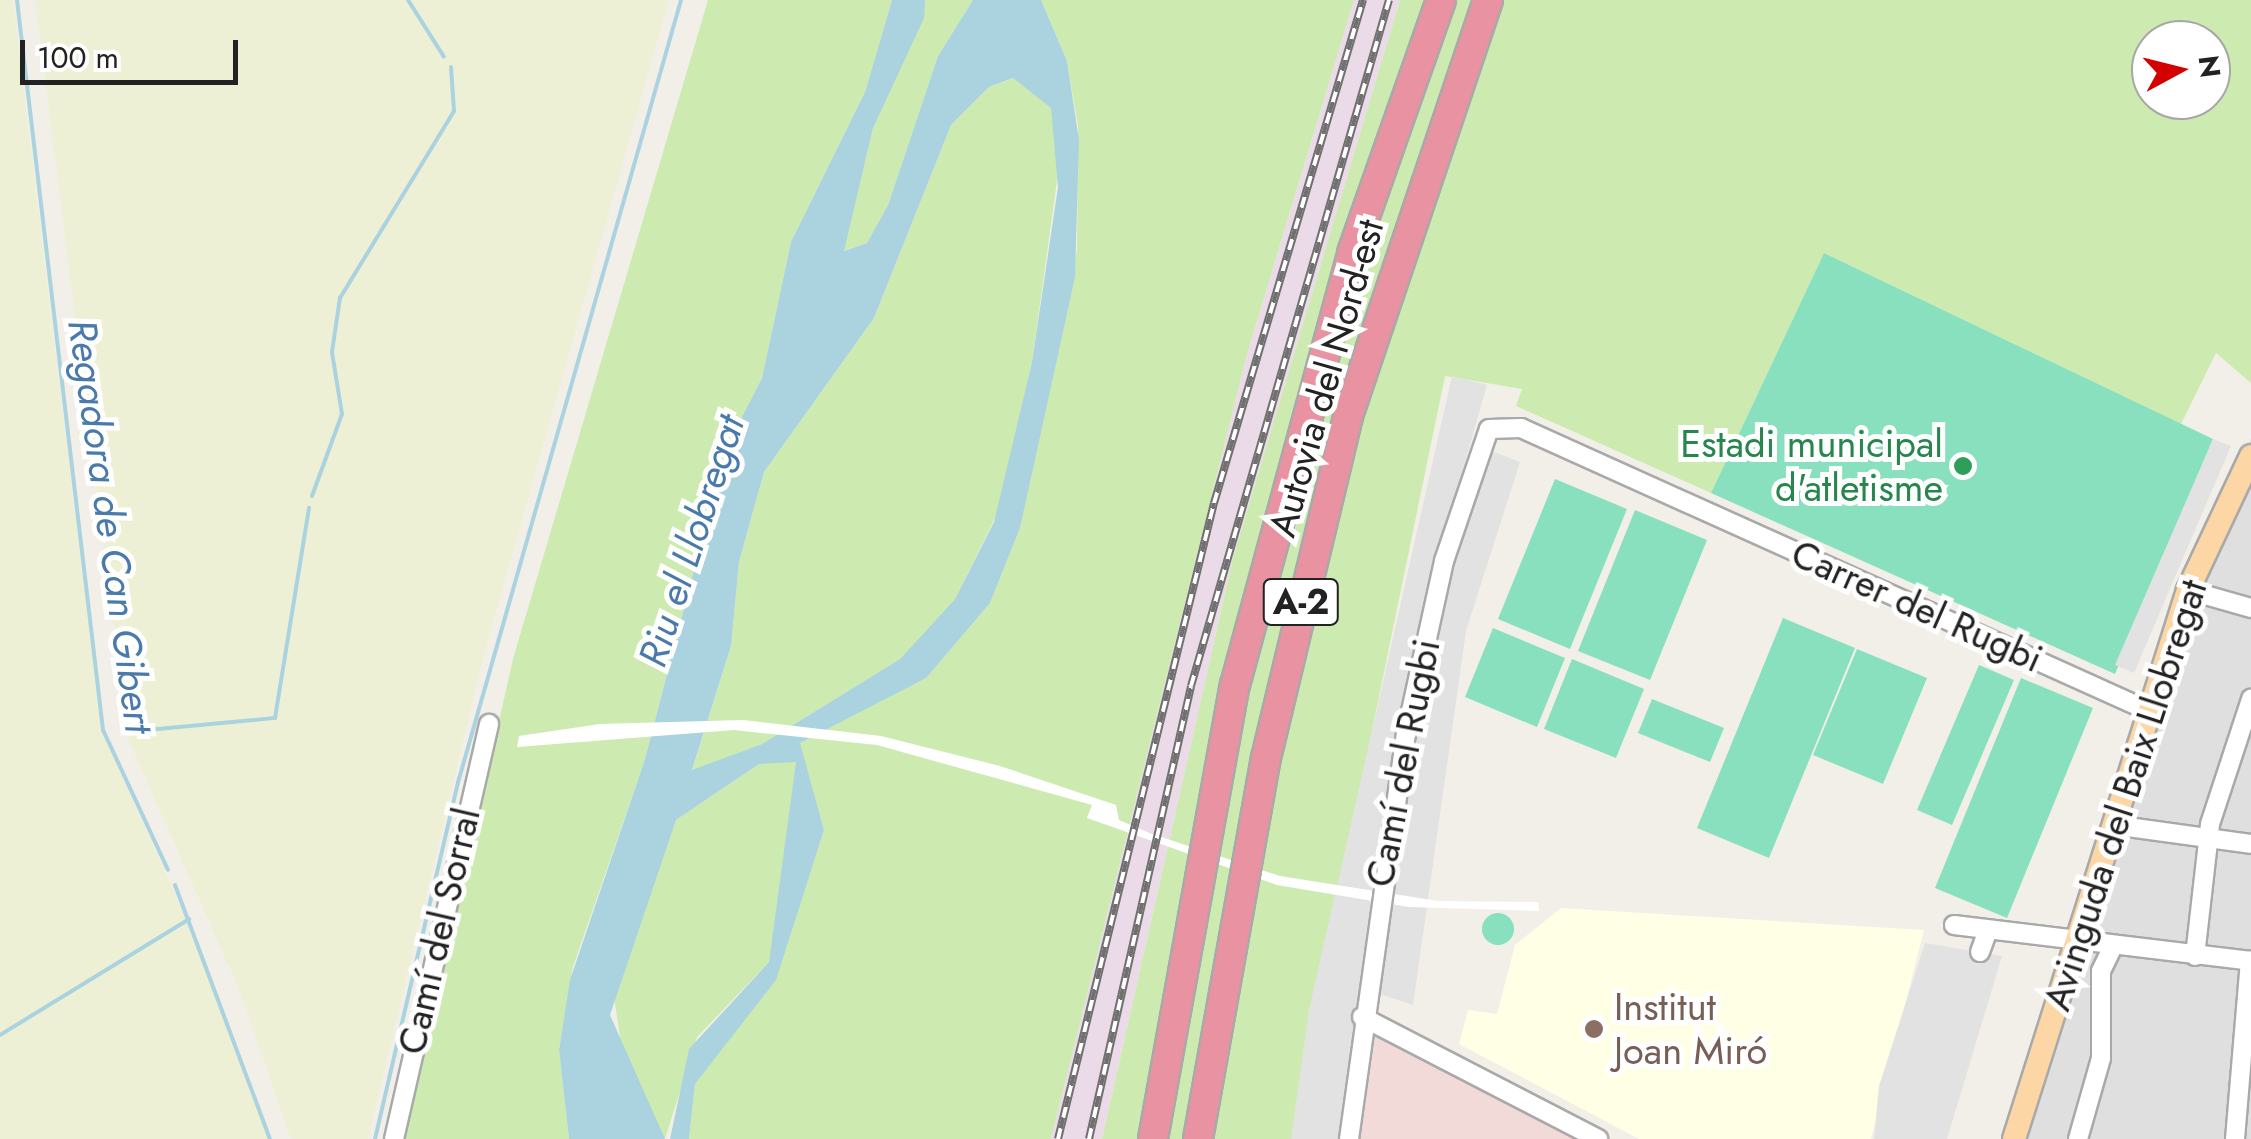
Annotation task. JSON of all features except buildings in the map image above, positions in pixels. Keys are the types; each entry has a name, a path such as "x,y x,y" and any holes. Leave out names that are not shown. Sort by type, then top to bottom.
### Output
{"highway":[{"name":"Autovia del Nord-est","path":"1153,1139 1234,684 1336,306 1441,0"},
{"name":"Autovia del Nord-est","path":"1198,1139 1266,758 1348,416 1488,0"}],"main road":[{"name":"Avinguda del Baix Llobregat","path":"2014,1139 2188,590 2251,456"}],"street":[{"name":"Camí del Rugbi","path":"1349,1139 1362,1016 1406,734 1454,526 1482,437 1498,426 1521,428"},
{"name":"Carrer del Rugbi","path":"1521,428 2150,711"},
{"path":"2188,590 2251,608"},
{"path":"2195,956 2208,838 2251,698"},
{"name":"Camí del Sorral","path":"394,1139 489,724"},
{"path":"2113,824 2251,844"},
{"path":"1954,926 2112,948 2250,961 2235,1139"},
{"path":"1980,952 1988,930"},
{"path":"2078,1139 2101,1058 2101,971 2112,948"},
{"path":"2066,974 2101,971"},
{"path":"1362,1016 1598,1139"}],"shaded area":[{"path":"0,0 13,0 101,730 183,912 269,1139 0,1139"},
{"path":"35,0 669,0 483,658 368,1139 291,1139 238,987 128,739"},
{"path":"1354,0 1400,0 1233,558 1102,1139 1051,1139 1247,354"},
{"path":"1452,376 1487,385 1427,594 1374,872 1343,1139 1291,1139 1309,1010"},
{"path":"2213,439 2231,446 2134,673 2115,665"},
{"path":"2251,439 2251,1139 2004,1139 2133,719"},
{"path":"1486,449 1520,462 1466,631 1413,1005 1371,991 1438,603"},
{"path":"1561,908 1924,930 1871,1139 1639,1139 1459,1044 1468,1010 1497,1014 1515,945"},
{"path":"1925,943 2002,956 1947,1139 1874,1139 1879,1086"},
{"path":"1316,1006 1576,1139 1298,1139"}],"green space":[{"path":"708,0 892,0 865,92 791,242 762,378 725,450 645,759 573,967 559,1050 569,1139 405,1139 513,659"},
{"path":"925,0 973,0 938,56 888,205 867,243 843,251 873,128"},
{"path":"1041,0 1354,0 1247,354 1051,1139 689,1139 695,1084 791,931 824,830 799,743 926,677 990,603 1020,528 1077,250 1078,126 1067,61"},
{"path":"1400,0 2251,0 2251,383 2216,353 2181,424 1824,253 1711,493 1516,406 1522,389 1445,376 1306,1051 1298,1139 1102,1139 1233,558"},
{"path":"1014,78 1051,108 1060,159 1032,362 999,510 955,599 900,659 762,744 692,771 731,646 739,562 764,472 874,318 951,125 989,87"},
{"name":"Estadi municipal d'atletisme","path":"1824,253 2213,439 2115,674 1711,493"},
{"path":"1555,479 1627,509 1570,649 1498,619"},
{"path":"1635,510 1707,540 1650,680 1578,651"},
{"path":"1783,618 1855,648 1769,858 1697,828"},
{"path":"1493,628 1565,658 1537,727 1465,697"},
{"path":"1857,649 1927,678 1883,784 1813,755"},
{"path":"1572,659 1644,689 1616,758 1544,729"},
{"path":"1979,665 2014,680 1952,825 1917,810"},
{"path":"2021,678 2093,708 2007,918 1935,888"},
{"path":"1652,699 1724,728 1710,762 1638,733"},
{"path":"785,757 796,761 797,801 769,962 697,1037 665,1139 624,1063 613,991 676,820 759,764"},
{"path":"1498,913 1509,918 1514,929 1509,940 1498,945 1487,940 1482,929 1487,918"}],"water":[{"path":"892,0 925,0 924,18 873,128 844,251 867,243 888,205 938,56 973,0 1041,0 1067,61 1079,140 1075,277 1020,528 990,603 926,678 800,743 824,830 776,980 695,1084 689,1139 670,1139 689,1049 769,962 796,762 759,764 676,820 610,1015 665,1139 569,1139 559,1050 570,980 645,759 725,450 762,378 791,242 865,92","holes":["1013,78 1051,108 1058,187 1032,362 994,522 955,599 900,659 762,744 692,770 731,646 739,562 764,472 874,318 951,125 989,87"]}],"pier":[{"path":"743,720 881,736 1000,766 1116,805 1119,820 1152,834 1280,876 1438,901 1538,902 1539,911 1409,907 1277,885 1087,818 1092,805 877,745 734,730 517,747 519,736 600,724"}],"waterway":[{"name":"Regadora de Can Gibert","path":"17,0 103,730 168,870"},
{"path":"408,0 444,57"},
{"path":"375,1139 459,779 681,0"},
{"path":"312,496 342,414 332,352 340,298 454,111 451,67"},
{"path":"126,732 275,718 309,508"},
{"name":"Regadora de Can Gibert","path":"175,885 270,1139"},
{"path":"0,1035 189,919"}],"railway":[{"path":"1058,1139 1214,503 1363,0"},
{"path":"1089,1139 1191,686 1389,0"}],"place":[{"name":"Estadi municipal d'atletisme","path":"1963,466"},
{"name":"Institut Joan Miró","path":"1594,1029"}],"water label":[{"name":"Riu el Llobregat","path":"691,541"}]}
